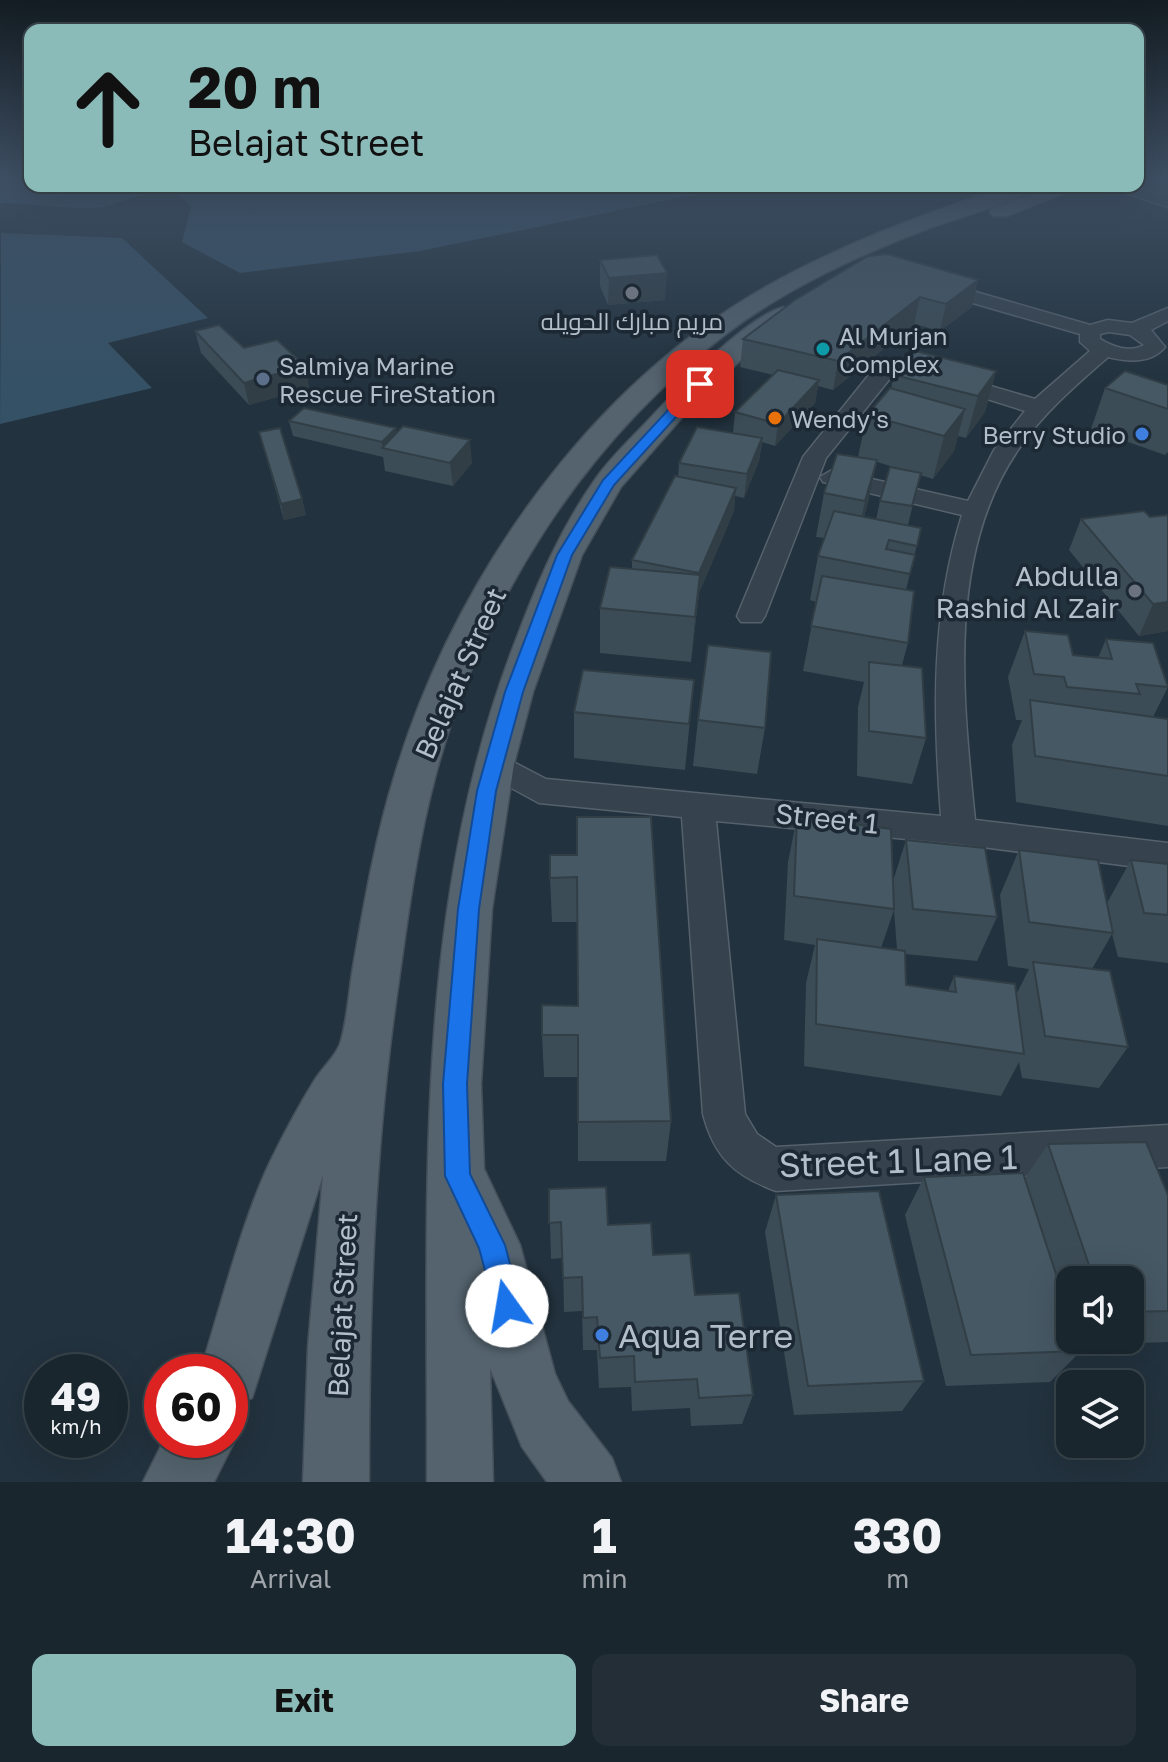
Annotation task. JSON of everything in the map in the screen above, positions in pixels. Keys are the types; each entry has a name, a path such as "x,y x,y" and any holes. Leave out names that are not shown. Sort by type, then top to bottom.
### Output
{"main road":[{"name":"Belajat Street","path":"336,1482 337,1330 360,1058 397,848 411,789 438,708 499,582 532,527 579,461 634,398 720,327 786,285 857,247"},
{"name":"Belajat Street","path":"460,1482 455,1084 469,909 494,764 514,692 565,555 608,483 715,369 779,317 869,264 913,247"},
{"path":"237,1354 290,1181 334,1096 360,1058"},
{"path":"457,1176 491,1245 514,1345 527,1385 545,1424 588,1482"},
{"path":"176,1482 191,1458"}],"street":[{"path":"911,279 1097,340 1132,355 1160,352 1152,339 1134,330 1108,326 1097,340 1067,379 1004,449 974,510 960,558 949,675 950,747 959,831"},
{"path":"1134,330 1168,314"},
{"path":"751,616 820,449 884,371 895,367 1039,408"},
{"path":"809,471 974,510"},
{"name":"Street 1","path":"494,764 539,791 959,831 1168,857"},
{"name":"Street 1 Lane 1","path":"698,807 724,1114 727,1129 746,1155 776,1169 1168,1146"}],"water":[{"path":"1,247 132,247 208,318 108,343 152,388 0,424"},
{"path":"192,247 439,247 420,251 240,273"}],"building":[{"path":"887,254 978,280 946,304 920,297 838,361 743,339 795,300 868,256"},
{"path":"657,255 667,273 609,278 600,260"},
{"path":"219,325 244,348 277,340 305,366 244,383 195,331"},
{"path":"915,351 996,371 978,396 894,375"},
{"path":"778,370 819,380 778,424 735,412"},
{"path":"1125,371 1168,385 1168,409 1105,388"},
{"path":"890,388 965,409 944,436 867,415"},
{"path":"304,408 396,428 382,442 289,421"},
{"path":"403,426 470,440 450,463 382,448"},
{"path":"697,427 762,438 747,474 679,463"},
{"path":"280,428 302,499 281,504 259,432"},
{"path":"837,454 877,460 865,501 824,493"},
{"path":"890,467 921,473 912,506 880,501"},
{"path":"675,476 736,488 699,573 632,560"},
{"path":"834,511 921,528 917,546 889,540 886,549 915,555 910,574 818,556"},
{"path":"1144,511 1150,517 1168,515 1168,602 1153,604 1081,519"},
{"path":"610,567 700,575 695,617 600,608"},
{"path":"822,576 914,591 908,643 811,626"},
{"path":"1025,631 1068,635 1073,655 1112,659 1106,639 1153,643 1168,687 1136,684 1140,694 1067,687 1064,677 1034,674"},
{"path":"708,645 771,652 765,728 698,720"},
{"path":"869,662 922,668 926,738 869,731"},
{"path":"583,670 694,680 689,724 574,712"},
{"path":"1030,700 1168,719 1168,776 1035,756"},
{"path":"577,817 651,817 671,1121 578,1122 578,1035 542,1035 542,1005 578,1006 577,877 550,878 550,855 577,855"},
{"path":"797,817 891,829 894,909 794,896"},
{"path":"906,840 985,848 997,917 913,909"},
{"path":"1019,850 1098,860 1113,933 1029,922"},
{"path":"1131,860 1168,864 1168,915 1144,913"},
{"path":"817,939 905,951 906,985 956,992 954,976 1015,984 1024,1054 816,1024"},
{"path":"1033,962 1110,971 1128,1047 1045,1036"},
{"path":"1146,1142 1168,1195 1168,1311 1144,1312 1144,1266 1089,1266 1048,1144"},
{"path":"1023,1173 1056,1274 1056,1352 971,1355 924,1177"},
{"path":"606,1187 608,1225 651,1223 653,1255 690,1253 695,1295 739,1293 753,1395 699,1398 697,1379 635,1382 634,1356 600,1358 597,1317 583,1318 582,1277 563,1278 561,1222 549,1223 549,1189"},
{"path":"879,1191 924,1381 808,1386 776,1195"}],"place":[{"name":"مريم مبارك الحويله","path":"632,293"},
{"name":"Al Murjan Complex","path":"823,349"},
{"name":"Salmiya Marine Rescue FireStation","path":"263,379"},
{"name":"Wendy's","path":"775,418"},
{"name":"Berry Studio","path":"1142,434"},
{"name":"Abdulla Rashid Al Zair","path":"1135,591"},
{"name":"Aqua Terre","path":"602,1335"}],"route":[{"path":"507,1306 491,1245 476,1209 457,1176 455,1084 469,909 486,791 514,692 565,555 608,483 700,384"}]}
